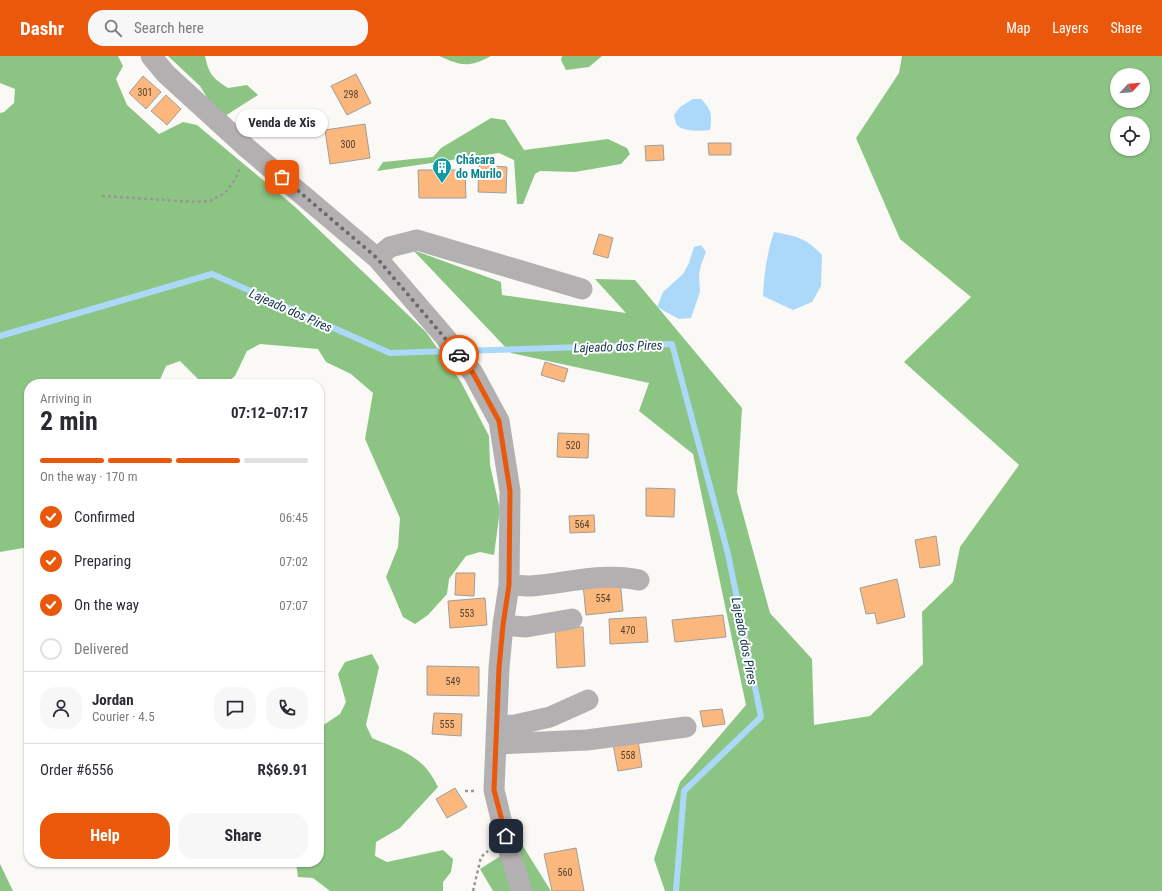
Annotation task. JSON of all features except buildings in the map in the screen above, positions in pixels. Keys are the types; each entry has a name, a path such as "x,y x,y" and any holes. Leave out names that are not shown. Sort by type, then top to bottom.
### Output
{"street":[{"path":"151,56 166,74 247,148 377,258 445,337 473,373 499,421 510,491 509,585 499,668 494,790 522,891"},
{"path":"377,258 390,247 417,240 582,289"},
{"path":"509,585 529,586 601,578 626,577 639,580"},
{"path":"503,625 526,627 572,619"},
{"path":"496,735 515,725 550,717 588,700"},
{"path":"496,735 587,740 686,727"}],"path":[{"path":"102,196 195,202 210,201 225,193 236,178 247,148"},
{"path":"473,891 481,857 506,836"}],"green space":[{"path":"0,56 118,56 123,66 116,79 127,105 159,134 183,122 197,125 294,206 426,332 461,382 489,436 490,465 500,510 494,555 480,552 466,556 449,579 447,594 428,615 415,624 403,617 386,577 398,547 400,518 365,439 373,393 351,374 326,362 318,349 260,344 247,351 235,376 231,379 198,379 180,361 166,366 160,379 24,379 24,548 0,552 0,113 4,112 14,103 15,89 0,83"},
{"path":"168,56 205,56 208,68 212,75 228,88 247,85 258,95 225,116 217,114 200,86"},
{"path":"439,56 491,56 471,64 459,64"},
{"path":"562,56 602,56 589,67 566,70 561,60"},
{"path":"902,56 1162,56 1162,891 665,891 654,859 680,782 746,705 693,454 639,411 649,383 511,353 413,250 501,282 502,295 626,313 595,279 635,280 742,408 737,492 770,613 812,659 814,725 870,716 923,664 922,612 953,582 960,547 1019,465 904,362 971,297 900,239 856,138 899,73"},
{"path":"491,118 505,120 524,150 608,139 627,148 630,154 621,164 575,172 540,171 535,174 523,204 517,204 514,160 499,153 377,171 383,162 433,157 441,148"},
{"path":"372,654 379,667 366,725 372,738 411,755 426,768 438,787 400,828 376,842 375,856 387,862 443,850 453,859 451,872 443,882 443,891 330,891 313,878 298,877 297,867 324,867 324,725 340,714 346,702 338,674 345,662"},
{"path":"521,843 551,891 493,891 480,869"},
{"path":"0,864 1,866 13,891 0,891"}],"water":[{"path":"693,99 701,99 707,106 711,116 710,130 688,130 676,124 674,115 680,107"},
{"path":"774,232 806,241 822,255 821,286 812,302 793,310 763,296 766,264"},
{"path":"701,245 706,252 699,274 700,292 691,318 679,319 657,307 663,292 683,274 689,263 694,247"}],"waterway":[{"name":"Lajeado dos Pires","path":"0,336 212,274 390,353 450,351"},
{"name":"Lajeado dos Pires","path":"462,351 672,344 728,554 761,717 684,791 676,891"}],"way so far":[{"path":"282,177 377,258 459,355"}],"place":[{"name":"Venda de Xis","path":"282,177"},
{"name":"Chácara do Murilo","path":"442,184"}],"route":[{"path":"459,355 473,373 499,421 510,491 509,585 499,668 494,790 506,836"}]}
